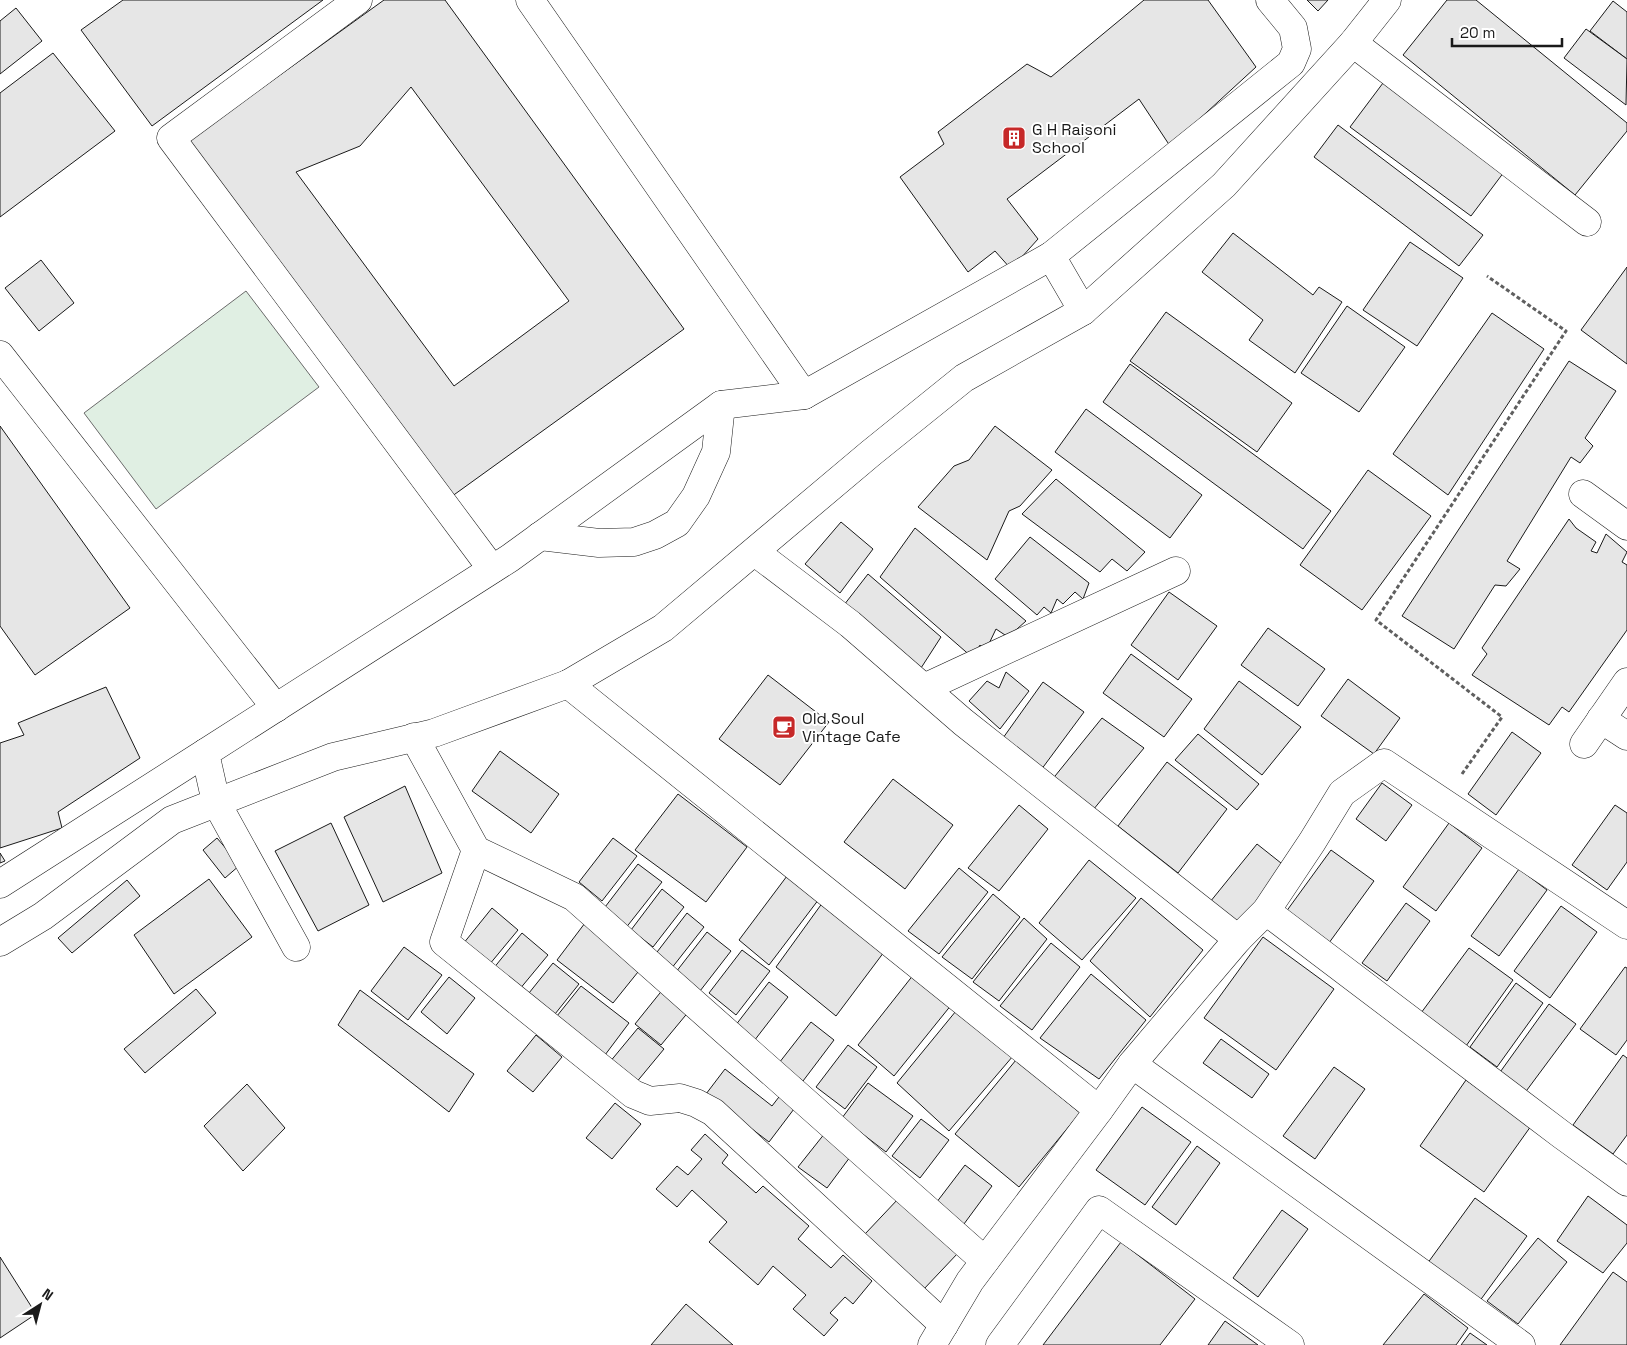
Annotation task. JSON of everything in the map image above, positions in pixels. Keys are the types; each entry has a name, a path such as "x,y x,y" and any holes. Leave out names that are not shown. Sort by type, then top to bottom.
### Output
{"street":[{"path":"358,0 171,138 492,570"},
{"path":"530,0 804,395"},
{"path":"0,884 492,570 721,405 804,395 1051,256 1291,63 1297,49 1293,28 1270,0"},
{"path":"0,942 43,916 172,820 333,757 434,733 568,684 663,628 871,453 964,378 1083,311 1224,186 1353,43 1388,0"},
{"path":"1353,43 1587,222"},
{"path":"1051,256 1083,311"},
{"path":"0,355 276,708"},
{"path":"540,536 599,543 634,542 655,535 677,522 696,496 716,452 721,405"},
{"path":"1583,494 1627,526"},
{"path":"755,552 850,624 964,722 1238,939"},
{"path":"924,688 1176,571"},
{"path":"1584,744 1627,682"},
{"path":"568,684 1100,1110"},
{"path":"1601,719 1627,736"},
{"path":"414,738 476,850 574,897 985,1260"},
{"path":"205,753 216,802 296,947"},
{"path":"476,850 444,942 634,1094 650,1101 680,1098 696,1103 713,1112 938,1335 985,1260 1100,1110 1132,1064 1238,939 1266,911 1342,793 1384,763 1627,925"},
{"path":"1266,911 1627,1182"},
{"path":"1132,1064 1521,1345"},
{"path":"1000,1345 1099,1210 1290,1345"}],"path":[{"path":"1442,801 1502,717 1376,620 1566,331 1487,276"}],"green space":[{"path":"246,291 319,387 156,509 84,413"}],"building":[{"path":"123,0 323,0 152,126 81,30"},
{"path":"384,0 445,0 684,329 444,502 184,144","holes":["411,87 569,301 454,386 296,172 360,146"]},
{"name":"G H Raisoni School","path":"1144,0 1208,0 1256,67 1170,146 1139,99 1007,199 1038,239 1011,269 995,251 968,272 900,177 944,144 938,132 1027,64 1051,77"},
{"path":"1307,0 1328,0 1318,11"},
{"path":"1447,0 1476,0 1627,123 1627,131 1575,195 1403,55"},
{"path":"1613,1 1627,12 1627,59 1590,31"},
{"path":"16,8 42,41 0,74 0,21"},
{"path":"1586,29 1627,59 1626,105 1564,58"},
{"path":"53,53 115,131 0,217 0,93"},
{"path":"1383,83 1504,172 1471,216 1350,127"},
{"path":"1338,125 1483,235 1459,266 1314,157"},
{"path":"1233,233 1313,295 1319,287 1342,302 1295,373 1249,340 1263,320 1202,272"},
{"path":"1410,242 1463,278 1417,346 1363,310"},
{"path":"41,260 74,303 39,331 5,288"},
{"path":"1627,267 1627,364 1581,330"},
{"path":"1347,306 1405,347 1359,412 1301,373"},
{"path":"1166,312 1292,403 1257,452 1130,361"},
{"path":"1492,313 1544,349 1448,495 1393,454"},
{"path":"1569,361 1616,391 1585,438 1593,446 1580,463 1571,457 1507,561 1520,569 1506,586 1495,585 1454,649 1402,616"},
{"path":"1130,364 1331,511 1303,549 1103,402"},
{"path":"1086,409 1202,495 1170,538 1055,452"},
{"path":"0,426 130,608 35,675 0,626"},
{"path":"995,426 1052,470 1020,506 1009,511 987,560 918,507 954,466 969,460"},
{"path":"1368,470 1431,516 1362,610 1300,565"},
{"path":"1056,479 1145,552 1127,571 1112,559 1100,572 1022,514"},
{"path":"1569,519 1576,528 1596,542 1591,551 1597,553 1606,534 1627,552 1622,562 1627,565 1627,630 1569,712 1562,707 1549,725 1472,675 1487,654 1482,648"},
{"path":"841,522 873,549 840,593 805,564"},
{"path":"915,528 1026,621 1008,637 996,629 985,652 980,645 973,658 880,577"},
{"path":"1030,537 1089,583 1083,599 1075,592 1063,604 1057,599 1051,613 1044,607 1037,615 995,579"},
{"path":"868,574 941,637 921,668 844,605"},
{"path":"1169,592 1217,626 1178,680 1131,645"},
{"path":"1268,628 1325,669 1298,706 1241,665"},
{"path":"1131,654 1192,699 1164,737 1103,693"},
{"path":"1006,672 1029,691 1000,729 969,701 987,681 999,688"},
{"path":"768,675 829,722 780,785 719,739"},
{"path":"1348,679 1400,718 1374,754 1321,716"},
{"path":"1239,681 1301,727 1262,775 1204,729"},
{"path":"1043,682 1084,712 1038,774 998,745"},
{"path":"106,687 140,758 58,812 62,828 0,848 0,743 24,735 18,723"},
{"path":"1102,718 1144,748 1093,810 1051,781"},
{"path":"1512,732 1541,753 1496,815 1468,794"},
{"path":"1198,734 1259,784 1237,810 1175,760"},
{"path":"500,751 559,794 531,833 472,791"},
{"path":"1167,762 1227,809 1178,873 1118,826"},
{"path":"893,779 953,825 905,889 844,842"},
{"path":"1382,783 1412,805 1386,841 1356,819"},
{"path":"405,786 442,873 383,902 344,817"},
{"path":"678,794 747,847 706,902 635,850"},
{"path":"1019,805 1048,829 999,891 968,868"},
{"path":"1615,805 1627,813 1627,862 1607,890 1572,865"},
{"path":"331,823 369,905 318,931 275,851"},
{"path":"1449,823 1482,848 1436,911 1403,887"},
{"path":"217,838 240,865 225,878 203,850"},
{"path":"613,838 637,856 602,901 579,882"},
{"path":"1257,844 1286,867 1241,924 1210,902"},
{"path":"1331,850 1374,881 1326,947 1283,916"},
{"path":"0,853 5,861 0,863"},
{"path":"1089,860 1136,898 1082,960 1039,923"},
{"path":"638,864 662,882 625,929 602,911"},
{"path":"959,868 988,892 939,954 908,931"},
{"path":"1519,869 1547,890 1499,956 1471,936"},
{"path":"787,876 819,899 769,965 739,940"},
{"path":"209,879 252,937 174,994 134,935"},
{"path":"127,880 140,896 72,953 58,938"},
{"path":"662,889 684,907 653,947 631,930"},
{"path":"993,894 1020,917 972,979 942,957"},
{"path":"1141,898 1203,950 1150,1017 1090,961"},
{"path":"823,902 884,952 836,1016 776,967"},
{"path":"1406,903 1430,921 1387,981 1362,963"},
{"path":"1561,906 1597,932 1550,998 1514,971"},
{"path":"492,908 518,930 489,965 463,944"},
{"path":"687,913 704,927 671,969 654,956"},
{"path":"1024,918 1047,939 999,1001 973,982"},
{"path":"585,923 642,967 613,1003 557,960"},
{"path":"707,932 731,951 700,991 676,972"},
{"path":"522,933 548,955 519,990 493,969"},
{"path":"1263,937 1334,989 1276,1070 1204,1018"},
{"path":"1051,943 1080,967 1032,1030 1000,1006"},
{"path":"404,947 442,975 408,1020 371,991"},
{"path":"1469,948 1513,980 1466,1046 1421,1013"},
{"path":"742,950 770,971 736,1015 709,993"},
{"path":"553,963 579,984 551,1019 525,998"},
{"path":"1625,967 1627,968 1627,1040 1616,1055 1580,1029"},
{"path":"914,974 952,1004 894,1076 858,1045"},
{"path":"1091,974 1146,1020 1099,1079 1040,1038"},
{"path":"449,977 475,998 447,1034 421,1012"},
{"path":"769,982 788,997 754,1041 735,1026"},
{"path":"1516,983 1543,1003 1497,1067 1470,1047"},
{"path":"581,986 629,1023 602,1059 553,1021"},
{"path":"664,988 690,1010 661,1045 635,1024"},
{"path":"196,989 216,1013 145,1073 124,1049"},
{"path":"360,990 474,1074 449,1112 338,1025"},
{"path":"1549,1004 1576,1024 1524,1094 1498,1075"},
{"path":"956,1011 1013,1056 949,1131 897,1083"},
{"path":"811,1022 834,1040 803,1081 779,1063"},
{"path":"638,1028 664,1049 635,1084 609,1063"},
{"path":"536,1035 562,1057 533,1092 507,1071"},
{"path":"1221,1039 1269,1074 1252,1098 1203,1063"},
{"path":"848,1045 877,1067 845,1109 816,1087"},
{"path":"1623,1055 1627,1058 1627,1135 1613,1154 1573,1125"},
{"path":"1016,1060 1080,1113 1019,1187 955,1134"},
{"path":"1334,1067 1365,1089 1315,1159 1283,1136"},
{"path":"725,1069 772,1106 782,1093 797,1105 769,1142 706,1094"},
{"path":"1466,1080 1531,1126 1484,1192 1420,1146"},
{"path":"868,1083 913,1116 886,1152 842,1118"},
{"path":"247,1084 285,1128 243,1171 204,1126"},
{"path":"615,1103 641,1124 612,1159 586,1138"},
{"path":"1142,1107 1191,1142 1145,1205 1096,1170"},
{"path":"921,1119 949,1140 920,1178 892,1156"},
{"path":"829,1128 856,1149 827,1188 798,1167"},
{"path":"705,1134 728,1155 722,1163 756,1193 763,1186 809,1226 798,1239 831,1268 843,1255 872,1281 853,1304 845,1297 830,1313 838,1320 824,1336 793,1309 806,1295 773,1266 758,1285 709,1242 727,1222 692,1190 677,1207 656,1189 677,1166 688,1175 702,1159 691,1150"},
{"path":"1197,1146 1220,1163 1176,1225 1152,1207"},
{"path":"965,1165 992,1186 961,1228 933,1207"},
{"path":"1588,1196 1627,1225 1627,1243 1603,1273 1557,1241"},
{"path":"899,1198 958,1253 923,1290 865,1234"},
{"path":"1475,1198 1527,1236 1479,1302 1427,1264"},
{"path":"1282,1210 1308,1229 1258,1297 1233,1278"},
{"path":"1538,1238 1567,1262 1518,1324 1487,1301"},
{"path":"1121,1242 1195,1299 1160,1345 1043,1345"},
{"path":"0,1257 36,1314 0,1338"},
{"path":"1613,1272 1627,1282 1627,1345 1560,1345"},
{"path":"1424,1294 1468,1328 1456,1345 1383,1345"},
{"path":"686,1304 733,1345 651,1345"},
{"path":"1225,1321 1258,1345 1208,1345"},
{"path":"1470,1333 1487,1345 1461,1345"}],"place":[{"name":"G H Raisoni School","path":"1014,138"},
{"name":"Old Soul Vintage Cafe","path":"784,727"}]}
